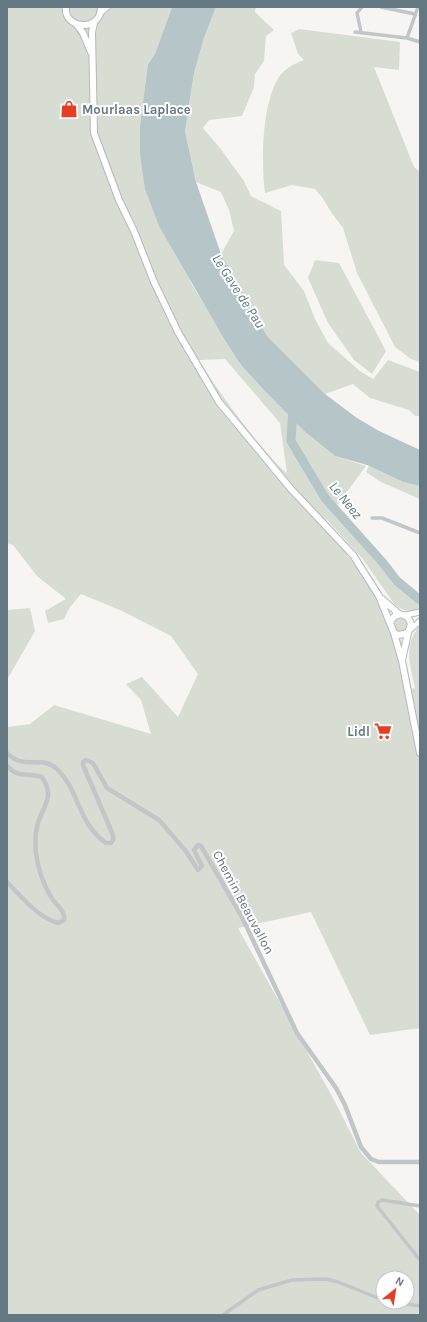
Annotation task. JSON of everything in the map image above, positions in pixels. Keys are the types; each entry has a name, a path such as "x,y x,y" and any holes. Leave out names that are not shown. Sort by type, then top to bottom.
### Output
{"main road":[{"path":"66,7 70,20 77,25 83,33 92,56"},
{"path":"107,7 101,10 94,23 92,56 92,112 94,133 119,200 134,231 154,282 178,332 219,402 291,489 354,555 379,596 394,633 402,661 420,753"},
{"path":"77,25 86,26 94,23"},
{"path":"379,596 399,614 406,615 420,612"},
{"path":"390,623 392,619 399,614"},
{"path":"402,661 409,631 410,619 406,615"},
{"path":"394,633 399,635 409,631 420,621"}],"street":[{"path":"361,32 357,12 362,7"},
{"path":"381,7 415,14"},
{"path":"407,38 418,7"},
{"path":"355,32 407,38 420,42"},
{"path":"372,518 382,518 420,533"},
{"name":"Chemin Beauvallon","path":"7,753 17,760 40,761 51,764 58,769 73,791 80,812 89,826 106,843 111,843 114,835 83,766 83,762 86,760 93,763 107,788 159,820 166,827 198,870 202,866 194,850 198,845 201,846 242,917 297,1034 336,1088 345,1105 361,1147 371,1159 379,1162 420,1162"},
{"path":"7,766 16,774 42,777 49,792 49,798 38,822 35,834 36,853 39,870 44,884 51,897 63,912 64,920 58,923 42,915 7,882"},
{"path":"420,1206 382,1200 378,1202 377,1206 420,1260"},
{"path":"223,1315 258,1290 292,1280 326,1279 338,1282 375,1297"}],"shaded area":[{"path":"7,7 172,7 155,54 148,64 140,125 140,154 191,283 241,365 263,389 304,431 335,456 366,466 332,512 393,581 420,604 420,608 410,611 401,609 395,605 362,558 326,519 323,522 395,620 403,618 408,623 405,630 399,631 412,689 415,688 409,655 410,647 411,640 420,625 420,1028 370,1035 311,912 238,928 333,1098 361,1153 420,1215 420,1315 7,1315 7,727 30,724 54,705 151,734 141,700 126,684 142,677 178,717 198,674 171,636 122,611 81,594 70,607 64,619 48,623 45,611 66,599 37,576 13,545 7,543","holes":["225,359 280,423 287,473 271,458 241,421 199,360"]},
{"path":"216,7 256,7 255,12 274,30 266,36 264,61 255,74 254,87 242,116 209,120 203,128 220,148 244,181 251,196 281,211 284,265 304,291 315,319 328,343 360,371 373,379 388,360 420,372 420,416 415,416 409,410 370,398 353,384 325,394 267,336 221,254 234,231 229,210 221,192 196,182 185,131 194,73 204,38"},
{"path":"299,29 400,42 399,70 374,67 414,167 420,172 420,362 411,359 395,347 357,273 343,228 315,189 292,185 265,193 263,152 265,122 268,107 271,94 281,74 296,63 304,60 298,54 291,33"},
{"path":"315,260 339,263 386,351 372,374 354,360 328,323 308,278"},
{"path":"369,466 403,482 420,486 420,499 381,482 366,472"},
{"path":"30,608 35,631 7,680 7,610"}],"water":[{"name":"Le Gave de Pau","path":"172,7 216,7 204,38 194,73 185,131 196,182 221,254 232,276 267,336 325,394 357,418 379,431 420,450 420,486 403,482 367,465 335,456 304,431 241,365 223,337 159,226 145,189 140,154 140,125 148,64 155,54"}],"waterway":[{"name":"Le Neez","path":"293,407 291,441 325,498 383,563 397,581 420,600"}],"place":[{"name":"Mourlaas Laplace","path":"69,109"},
{"name":"Lidl","path":"383,731"}]}
